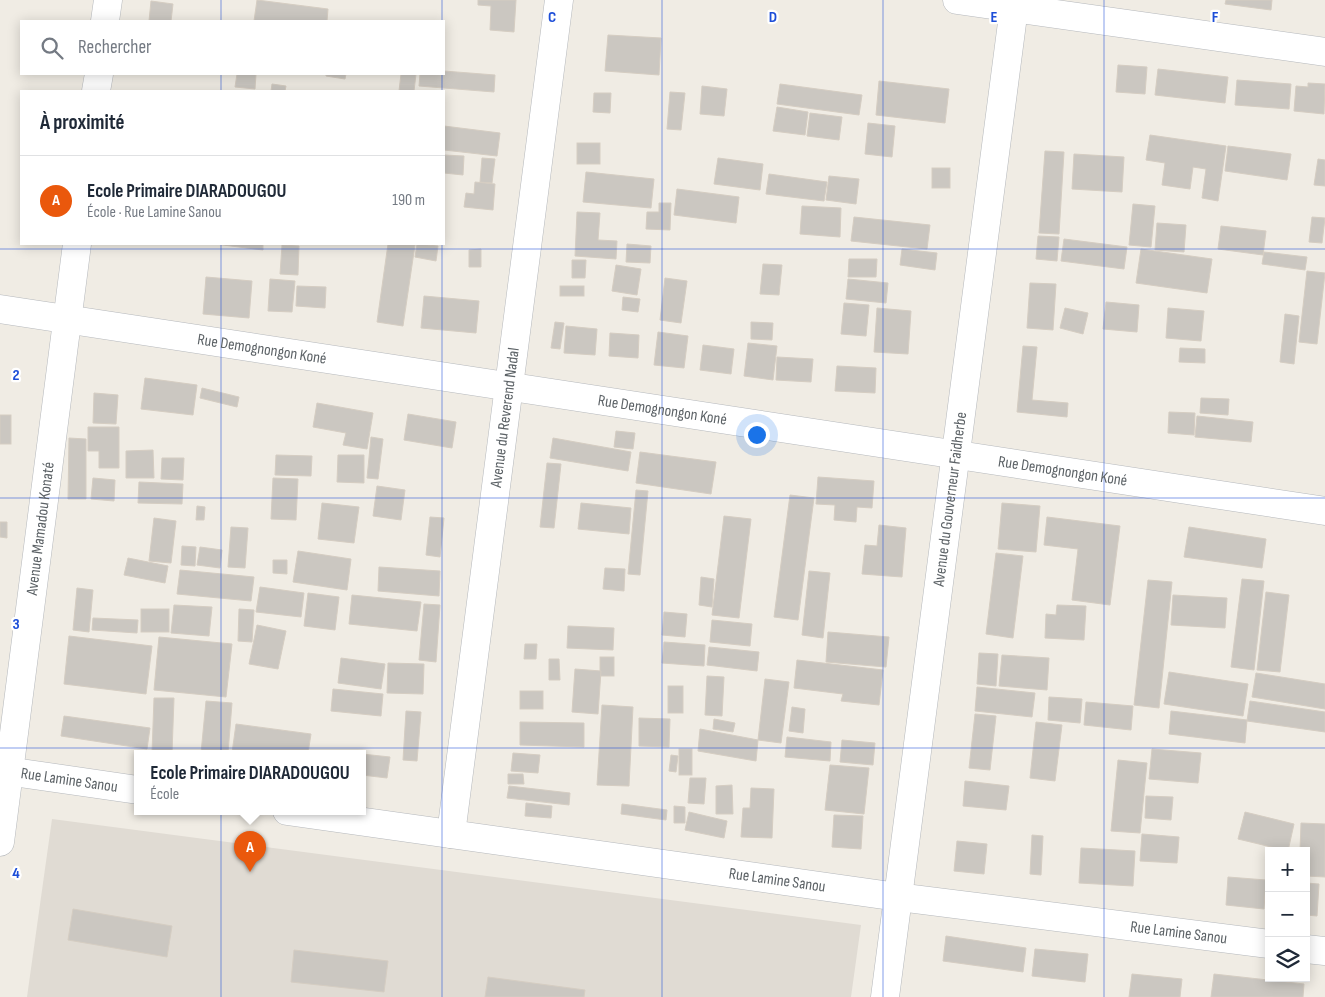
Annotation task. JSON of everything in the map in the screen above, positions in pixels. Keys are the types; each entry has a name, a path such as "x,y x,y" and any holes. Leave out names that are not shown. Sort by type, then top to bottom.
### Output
{"street":[{"path":"105,20 108,0"},
{"name":"Avenue du Reverend Nadal","path":"451,834 559,0"},
{"path":"957,0 1014,4 1325,52"},
{"name":"Avenue du Gouverneur Faidherbe","path":"885,997 1014,4"},
{"path":"96,90 98,75"},
{"name":"Avenue Mamadou Konaté","path":"0,842 4,771 77,245"},
{"name":"Rue Demognongon Koné","path":"0,310 1325,511"},
{"name":"Rue Lamine Sanou","path":"4,771 134,789"},
{"name":"Rue Lamine Sanou","path":"316,815 898,897 1265,943"},
{"path":"1310,949 1325,951"}],"shaded area":[{"path":"52,819 861,925 851,997 27,997"}],"building":[{"path":"257,0 328,9 327,20 254,20"},
{"path":"478,0 516,0 514,32 490,30 491,6 478,5"},
{"path":"1226,0 1272,0 1271,10 1225,4"},
{"path":"151,1 173,4 171,20 149,20"},
{"path":"608,35 661,38 659,75 605,71"},
{"path":"1118,65 1147,67 1145,94 1116,92"},
{"path":"1158,69 1228,77 1225,103 1155,95"},
{"path":"445,71 495,75 494,92 419,86 420,75 445,75"},
{"path":"237,75 256,75 255,89 235,87"},
{"path":"326,75 346,75 345,79"},
{"path":"401,75 416,75 414,90 399,90"},
{"path":"1237,80 1291,84 1289,109 1235,105"},
{"path":"879,81 949,89 945,123 876,115"},
{"path":"1308,83 1325,84 1324,114 1294,111 1296,86 1308,87"},
{"path":"272,84 286,86 285,90 271,90"},
{"path":"780,84 862,95 859,115 777,104"},
{"path":"702,86 727,89 724,116 700,114"},
{"path":"670,92 685,93 681,130 667,129"},
{"path":"594,93 611,93 610,113 593,112"},
{"path":"777,107 808,112 805,135 773,131"},
{"path":"810,113 842,117 839,140 807,136"},
{"path":"868,123 895,126 892,157 865,154"},
{"path":"445,126 500,133 497,156 445,150"},
{"path":"1150,135 1226,146 1218,201 1202,198 1206,169 1193,167 1190,189 1162,185 1165,163 1146,160"},
{"path":"577,143 600,143 600,164 577,164"},
{"path":"1228,146 1291,154 1287,180 1225,171"},
{"path":"1045,151 1064,152 1059,234 1039,233"},
{"path":"1074,154 1124,157 1122,192 1072,189"},
{"path":"445,155 464,156 463,175 445,173"},
{"path":"482,158 495,159 492,183 480,182"},
{"path":"718,158 763,164 760,190 714,184"},
{"path":"1318,159 1325,160 1325,186 1314,185"},
{"path":"932,168 950,168 950,188 932,188"},
{"path":"586,172 654,179 651,208 583,202"},
{"path":"769,174 827,182 824,201 766,194"},
{"path":"829,176 859,179 856,204 826,200"},
{"path":"475,182 495,184 493,210 464,207 466,193 474,194"},
{"path":"677,189 739,197 736,223 674,215"},
{"path":"659,203 671,203 670,230 646,229 647,212 659,212"},
{"path":"1133,204 1155,206 1151,247 1129,245"},
{"path":"802,206 841,208 840,237 800,234"},
{"path":"577,212 600,213 598,240 617,241 616,259 575,256"},
{"path":"854,217 930,225 927,249 851,241"},
{"path":"1312,217 1325,218 1322,243 1309,242"},
{"path":"1157,223 1186,225 1184,252 1155,250"},
{"path":"1221,226 1266,231 1263,255 1218,249"},
{"path":"1038,236 1059,237 1057,261 1036,259"},
{"path":"1064,239 1127,247 1124,269 1061,261"},
{"path":"627,244 651,246 650,263 626,262"},
{"path":"223,245 263,245 263,250"},
{"path":"282,245 299,246 298,275 280,274"},
{"path":"388,245 415,245 403,326 377,322"},
{"path":"417,245 438,246 436,261 415,257"},
{"path":"481,249 481,267 469,267 469,250"},
{"path":"902,249 937,253 935,270 900,265"},
{"path":"1141,249 1212,259 1207,293 1136,283"},
{"path":"1264,252 1307,257 1305,270 1262,264"},
{"path":"849,259 877,259 876,277 848,277"},
{"path":"572,260 586,260 585,278 572,278"},
{"path":"763,264 782,265 779,295 760,294"},
{"path":"616,265 641,269 637,295 612,291"},
{"path":"1307,271 1325,273 1317,344 1299,342"},
{"path":"206,277 252,281 249,318 203,314"},
{"path":"665,278 687,281 681,323 660,320"},
{"path":"270,279 295,281 292,312 268,311"},
{"path":"848,279 888,283 886,303 846,299"},
{"path":"1030,283 1056,284 1053,330 1027,328"},
{"path":"297,286 326,287 325,308 296,306"},
{"path":"560,286 584,286 584,296 560,296"},
{"path":"424,296 479,301 476,333 421,328"},
{"path":"623,297 640,299 638,312 622,310"},
{"path":"1106,302 1139,305 1137,332 1103,329"},
{"path":"844,303 869,305 866,336 841,334"},
{"path":"877,308 911,311 908,354 874,352"},
{"path":"1065,308 1088,313 1083,334 1060,328"},
{"path":"1168,308 1204,311 1201,341 1166,338"},
{"path":"1285,314 1299,316 1294,364 1280,362"},
{"path":"555,322 564,323 560,349 551,348"},
{"path":"751,322 773,323 772,340 751,339"},
{"path":"566,326 597,329 595,355 564,353"},
{"path":"658,332 688,336 684,368 654,365"},
{"path":"610,333 639,335 638,358 609,356"},
{"path":"748,343 777,346 773,380 744,376"},
{"path":"703,345 734,349 731,374 700,370"},
{"path":"1023,346 1037,347 1032,400 1068,403 1067,417 1017,412"},
{"path":"1180,348 1205,349 1205,363 1179,362"},
{"path":"777,357 813,359 811,382 776,380"},
{"path":"837,366 876,368 875,393 835,391"},
{"path":"145,378 197,385 193,415 141,409"},
{"path":"202,388 239,397 237,407 200,398"},
{"path":"94,393 118,395 116,424 93,423"},
{"path":"1201,398 1229,399 1228,415 1200,413"},
{"path":"317,403 373,413 367,449 343,445 346,433 313,427"},
{"path":"1169,412 1195,413 1194,435 1168,433"},
{"path":"408,414 456,422 452,448 404,440"},
{"path":"0,415 11,415 11,444 0,444"},
{"path":"1197,416 1253,422 1251,442 1195,437"},
{"path":"88,427 119,427 119,468 99,468 99,451 88,451"},
{"path":"616,431 635,433 633,449 614,447"},
{"path":"371,437 383,439 378,479 367,478"},
{"path":"69,438 86,439 86,499 68,499"},
{"path":"553,438 631,452 628,471 550,458"},
{"path":"153,450 154,478 126,478 126,451"},
{"path":"640,452 716,462 711,494 636,483"},
{"path":"276,455 312,456 311,476 275,475"},
{"path":"338,455 364,455 364,483 337,482"},
{"path":"162,458 184,458 183,480 161,479"},
{"path":"547,463 561,464 554,528 540,527"},
{"path":"818,477 874,481 872,508 857,507 856,522 834,520 835,505 816,504"},
{"path":"93,478 115,480 114,501 91,499"},
{"path":"273,478 298,479 296,520 271,519"},
{"path":"139,482 183,484 182,504 138,503"},
{"path":"377,486 405,490 401,520 373,516"},
{"path":"636,490 648,491 640,575 628,574"},
{"path":"790,495 814,498 798,620 774,617"},
{"path":"322,503 359,507 354,543 318,539"},
{"path":"581,503 631,508 629,534 578,529"},
{"path":"1002,503 1040,506 1036,552 998,549"},
{"path":"197,506 205,507 204,520 196,520"},
{"path":"724,516 751,519 739,618 712,615"},
{"path":"430,517 444,518 440,557 426,555"},
{"path":"1047,517 1120,526 1110,605 1072,600 1078,549 1044,545"},
{"path":"154,518 176,521 171,563 149,561"},
{"path":"0,522 7,522 7,538 0,537"},
{"path":"879,525 906,528 902,577 862,574 865,545 877,546"},
{"path":"231,527 248,528 245,568 228,567"},
{"path":"1189,527 1266,539 1262,568 1184,557"},
{"path":"182,546 196,547 195,566 181,565"},
{"path":"200,547 222,550 220,568 197,565"},
{"path":"298,551 351,559 347,590 293,582"},
{"path":"996,553 1023,556 1013,638 986,634"},
{"path":"128,558 168,566 165,583 124,575"},
{"path":"273,560 287,560 287,574 273,573"},
{"path":"379,567 440,571 439,596 378,591"},
{"path":"605,568 625,569 624,591 603,589"},
{"path":"180,570 254,577 251,601 177,594"},
{"path":"809,571 830,573 823,638 802,635"},
{"path":"701,577 714,579 712,607 699,605"},
{"path":"1242,579 1264,581 1254,670 1231,667"},
{"path":"1148,580 1172,582 1159,708 1134,705"},
{"path":"260,587 304,593 301,617 256,612"},
{"path":"77,588 93,590 89,632 73,630"},
{"path":"1266,592 1289,595 1280,672 1257,670"},
{"path":"308,593 339,597 335,630 304,626"},
{"path":"352,595 421,602 417,631 349,624"},
{"path":"1173,595 1227,598 1225,628 1171,625"},
{"path":"424,604 440,605 436,662 419,660"},
{"path":"174,605 212,607 209,636 171,633"},
{"path":"1057,605 1086,606 1084,640 1045,638 1046,614 1056,615"},
{"path":"141,609 169,609 169,632 141,632"},
{"path":"239,609 254,610 252,642 238,641"},
{"path":"664,612 687,614 685,637 662,635"},
{"path":"93,618 138,620 137,633 92,630"},
{"path":"712,620 752,624 750,646 710,642"},
{"path":"257,625 286,631 278,669 249,664"},
{"path":"568,626 614,628 613,650 567,648"},
{"path":"828,632 889,637 886,667 826,662"},
{"path":"69,636 152,646 146,694 64,684"},
{"path":"159,637 232,644 226,697 154,690"},
{"path":"664,642 705,645 704,666 662,663"},
{"path":"525,644 537,644 536,659 524,659"},
{"path":"709,647 759,652 757,671 707,665"},
{"path":"979,653 998,654 996,686 977,684"},
{"path":"1002,655 1049,658 1047,690 999,686"},
{"path":"600,657 614,657 614,676 600,676"},
{"path":"341,658 385,664 381,689 338,683"},
{"path":"549,659 559,659 560,680 549,680"},
{"path":"797,660 883,670 879,705 841,701 843,694 794,688"},
{"path":"388,663 424,664 423,694 387,693"},
{"path":"575,669 601,671 598,714 572,712"},
{"path":"1169,672 1248,684 1243,716 1164,704"},
{"path":"1256,673 1325,684 1325,709 1252,697"},
{"path":"707,676 724,677 722,716 705,715"},
{"path":"765,679 789,682 781,743 758,740"},
{"path":"668,686 683,686 683,713 668,713"},
{"path":"977,687 1035,693 1032,717 975,711"},
{"path":"333,689 383,694 381,716 331,711"},
{"path":"520,691 543,691 543,709 520,709"},
{"path":"1049,697 1082,699 1080,723 1048,720"},
{"path":"154,698 174,698 172,750 152,750"},
{"path":"206,701 232,703 228,750 201,750"},
{"path":"1250,701 1325,712 1325,732 1247,721"},
{"path":"1086,702 1133,706 1131,730 1084,725"},
{"path":"602,705 633,707 629,786 597,785"},
{"path":"792,707 805,709 803,733 789,731"},
{"path":"406,711 421,712 417,761 403,760"},
{"path":"1171,711 1247,720 1245,743 1169,734"},
{"path":"975,714 996,716 990,770 969,768"},
{"path":"64,716 150,728 147,749 61,736"},
{"path":"639,718 670,719 669,747 639,746"},
{"path":"714,719 735,723 733,732 713,729"},
{"path":"520,722 584,723 584,747 520,745"},
{"path":"1036,722 1062,725 1055,781 1030,778"},
{"path":"236,724 311,734 308,750 232,750"},
{"path":"700,729 758,740 756,761 698,751"},
{"path":"787,737 831,742 830,761 785,757"},
{"path":"842,740 875,743 873,765 840,762"},
{"path":"679,749 692,749 692,775 679,775"},
{"path":"1152,749 1201,753 1198,783 1149,779"},
{"path":"513,753 540,755 538,773 511,771"},
{"path":"366,754 390,757 387,778 366,775"},
{"path":"671,755 678,756 676,772 669,771"},
{"path":"1118,760 1147,763 1140,833 1111,831"},
{"path":"830,765 869,768 864,814 825,810"},
{"path":"508,774 523,774 524,784 508,784"},
{"path":"690,778 706,778 704,804 688,803"},
{"path":"965,781 1009,786 1006,810 963,806"},
{"path":"732,785 733,814 716,814 716,786"},
{"path":"509,786 570,793 569,805 507,798"},
{"path":"751,788 774,789 772,838 741,837 743,808 750,808"},
{"path":"1146,796 1173,797 1171,820 1145,818"},
{"path":"526,803 552,806 551,818 525,816"},
{"path":"622,804 667,810 666,820 621,814"},
{"path":"674,806 685,807 685,823 674,823"},
{"path":"689,812 727,821 724,838 685,830"},
{"path":"1245,812 1294,824 1289,847 1271,847 1238,839"},
{"path":"834,815 863,816 861,849 832,847"},
{"path":"1301,823 1325,824 1325,877 1310,876 1310,847 1300,847"},
{"path":"1142,834 1179,837 1177,863 1140,861"},
{"path":"1032,835 1043,836 1041,875 1030,874"},
{"path":"957,841 987,844 984,874 954,871"},
{"path":"1081,848 1135,851 1133,886 1079,883"},
{"path":"1228,877 1265,880 1264,909 1226,905"},
{"path":"1310,883 1319,884 1317,916 1310,915"},
{"path":"73,909 172,926 167,957 68,940"},
{"path":"946,936 1026,948 1023,972 943,961"},
{"path":"1035,949 1088,954 1085,982 1032,976"},
{"path":"294,950 388,961 384,992 291,982"},
{"path":"1132,974 1182,979 1180,997 1129,997"},
{"path":"1214,974 1265,980 1265,982 1304,984 1303,997 1211,997"},
{"path":"488,977 585,990 584,997 485,997"}],"place":[{"name":"Ecole Primaire DIARADOUGOU","path":"250,872"}]}
